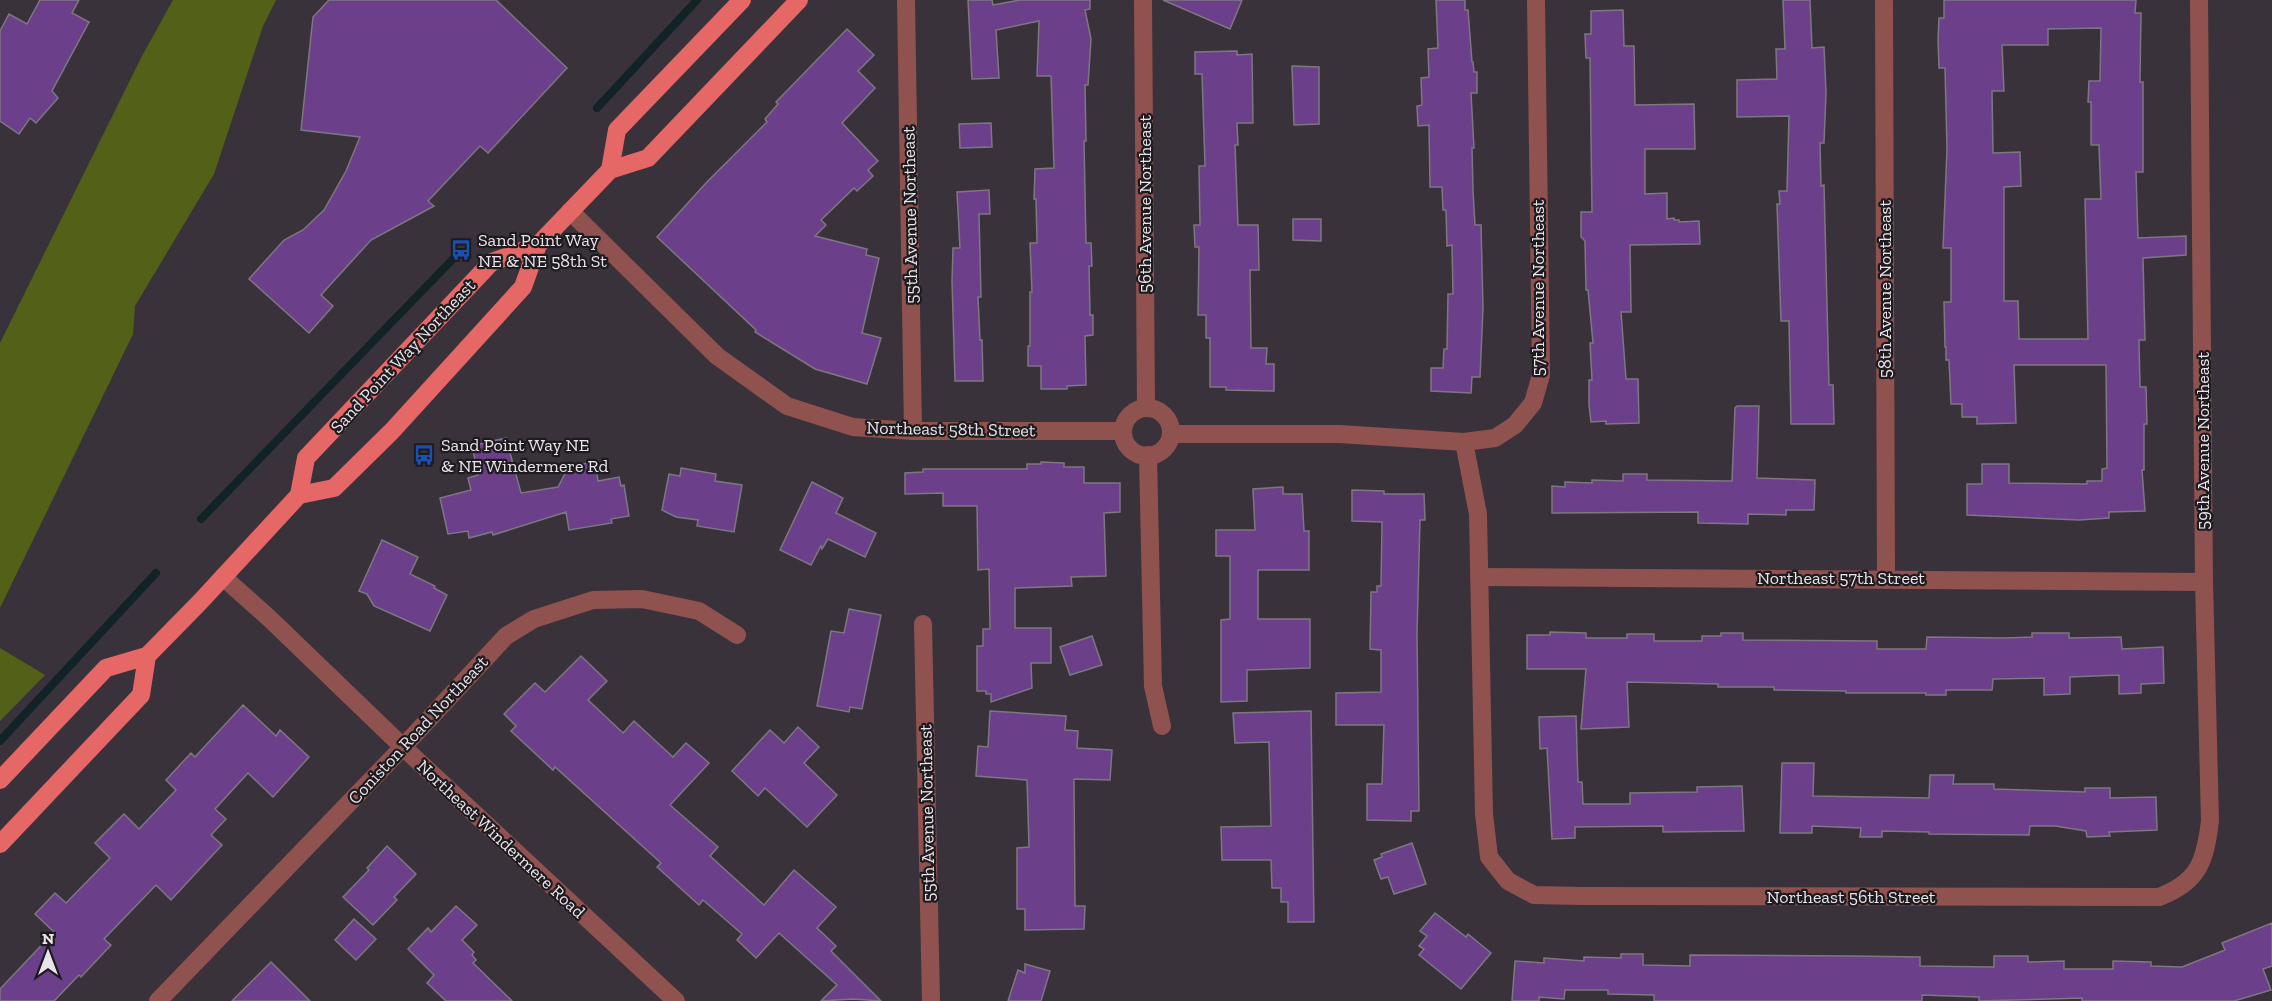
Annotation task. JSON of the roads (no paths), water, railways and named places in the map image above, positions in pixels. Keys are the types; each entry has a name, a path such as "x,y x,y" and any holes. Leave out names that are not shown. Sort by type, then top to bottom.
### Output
{"main road":[{"path":"610,170 617,130 741,0"},
{"name":"Sand Point Way Northeast","path":"538,245 492,262 487,267 306,458 299,495 334,488 392,430 524,287 538,245 570,211 610,170 648,158 799,0"},
{"path":"0,780 106,668 147,656 299,495"},
{"path":"0,844 141,695 147,656"}],"street":[{"name":"55th Avenue Northeast","path":"906,0 914,430"},
{"name":"56th Avenue Northeast","path":"1143,0 1146,408"},
{"name":"57th Avenue Northeast","path":"1464,442 1496,438 1515,425 1533,403 1541,375 1536,0"},
{"name":"58th Avenue Northeast","path":"1884,0 1886,578"},
{"name":"59th Avenue Northeast","path":"2192,878 2206,852 2210,821 2204,582 2199,0"},
{"name":"Northeast 58th Street","path":"570,211 717,356 787,406 852,427 914,430 1123,430"},
{"path":"1146,408 1163,414 1171,426 1171,434 1165,447 1158,453 1148,455 1134,452 1128,446 1123,430 1129,415 1146,408"},
{"path":"1171,434 1339,434 1464,442 1478,514 1479,577"},
{"path":"1148,455 1153,686 1162,726"},
{"name":"Northeast Windermere Road","path":"223,577 675,1001"},
{"name":"Northeast 57th Street","path":"1479,577 1886,578 2204,582"},
{"name":"Northeast 56th Street","path":"1479,577 1484,814 1489,857 1508,881 1534,895 2159,897 2176,890 2192,878"},
{"name":"Coniston Road Northeast","path":"158,1001 403,747 506,636 534,619 593,600 642,599 699,611 737,635"},
{"name":"55th Avenue Northeast","path":"923,624 931,1001"}],"waterway":[{"path":"597,108 697,0"},
{"path":"201,519 453,259"},
{"path":"0,741 156,573"}],"place":[{"name":"Sand Point Way NE & NE 58th St","path":"461,250"},
{"name":"Sand Point Way NE & NE Windermere Rd","path":"424,455"}]}
